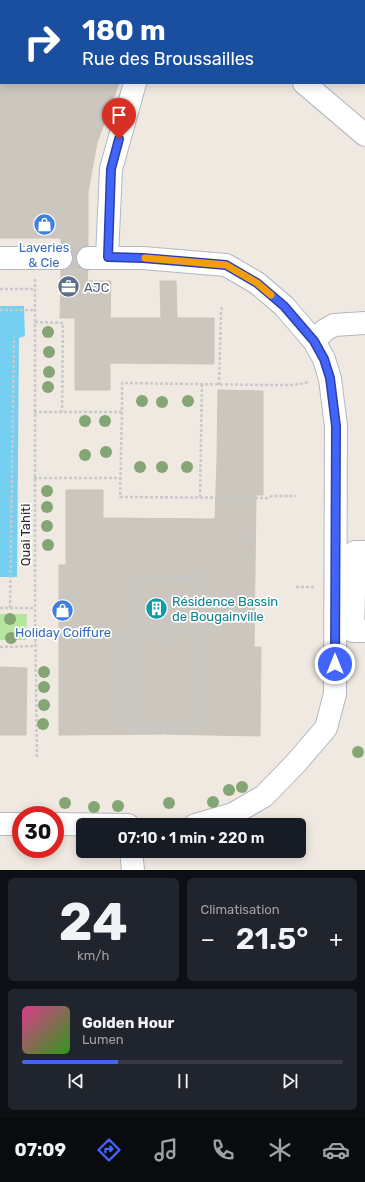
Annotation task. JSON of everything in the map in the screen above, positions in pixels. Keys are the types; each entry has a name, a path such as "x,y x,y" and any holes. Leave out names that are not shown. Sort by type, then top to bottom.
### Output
{"street":[{"path":"135,84 111,169 98,258 150,259 226,265 257,283 284,306 314,341 324,359 330,378 336,426 335,694 326,728 296,763 264,796 233,814 219,818"},
{"path":"305,84 365,135"},
{"path":"0,258 61,258"},
{"path":"314,341 325,330 334,325 365,323"},
{"path":"365,552 355,552 353,631 365,631"},
{"path":"0,824 12,824"},
{"path":"64,824 76,824"},
{"path":"132,858 134,870"}],"path":[{"name":"Quai Tahiti","path":"35,258 34,478 37,759"},
{"path":"0,289 34,289"},
{"path":"219,385 220,311 222,307"},
{"path":"0,310 34,310"},
{"path":"35,322 64,323 62,412"},
{"path":"10,608 14,337"},
{"path":"296,496 272,496 267,498 120,497 122,383 293,385 330,378"},
{"path":"200,497 202,384"},
{"path":"34,412 122,412"},
{"path":"34,478 121,478"},
{"path":"198,577 198,630 198,728 127,729 129,579 198,577"},
{"path":"0,608 35,608"},
{"path":"128,631 153,630 163,620 174,631"},
{"path":"153,630 163,642 174,631 198,630"},
{"path":"0,647 35,646"},
{"path":"163,729 163,734"}],"green space":[{"path":"0,614 27,614 26,640 0,640"}],"water":[{"path":"0,306 24,306 25,336 19,338 17,577 0,577"}],"building":[{"path":"0,84 119,84 97,143 88,192 88,246 82,247 77,251 77,264 81,269 88,270 87,281 111,281 110,318 161,318 160,281 176,281 177,318 214,318 214,364 110,363 110,390 75,390 75,318 60,318 61,270 67,269 72,265 72,252 67,247 61,246 61,238 0,238"},
{"name":"Résidence Bassin de Bougainville","path":"218,390 263,391 263,495 256,495 254,647 261,647 260,736 163,734 59,735 59,565 66,565 66,490 103,490 103,518 215,519"},
{"path":"0,667 27,668 26,735 0,735"}],"tunnel":[{"path":"61,258 88,258"}],"slow traffic":[{"path":"145,258 226,265 257,283 271,295"}],"place":[{"name":"Laveries & Cie","path":"44,225"},
{"name":"AJC","path":"69,287"},
{"name":"Résidence Bassin de Bougainville","path":"157,608"},
{"name":"Holiday Coiffure","path":"63,610"}],"route":[{"path":"119,139 111,169 108,257 143,258 226,265 257,283 284,306 314,341 324,359 330,378 336,426 335,664"}]}
